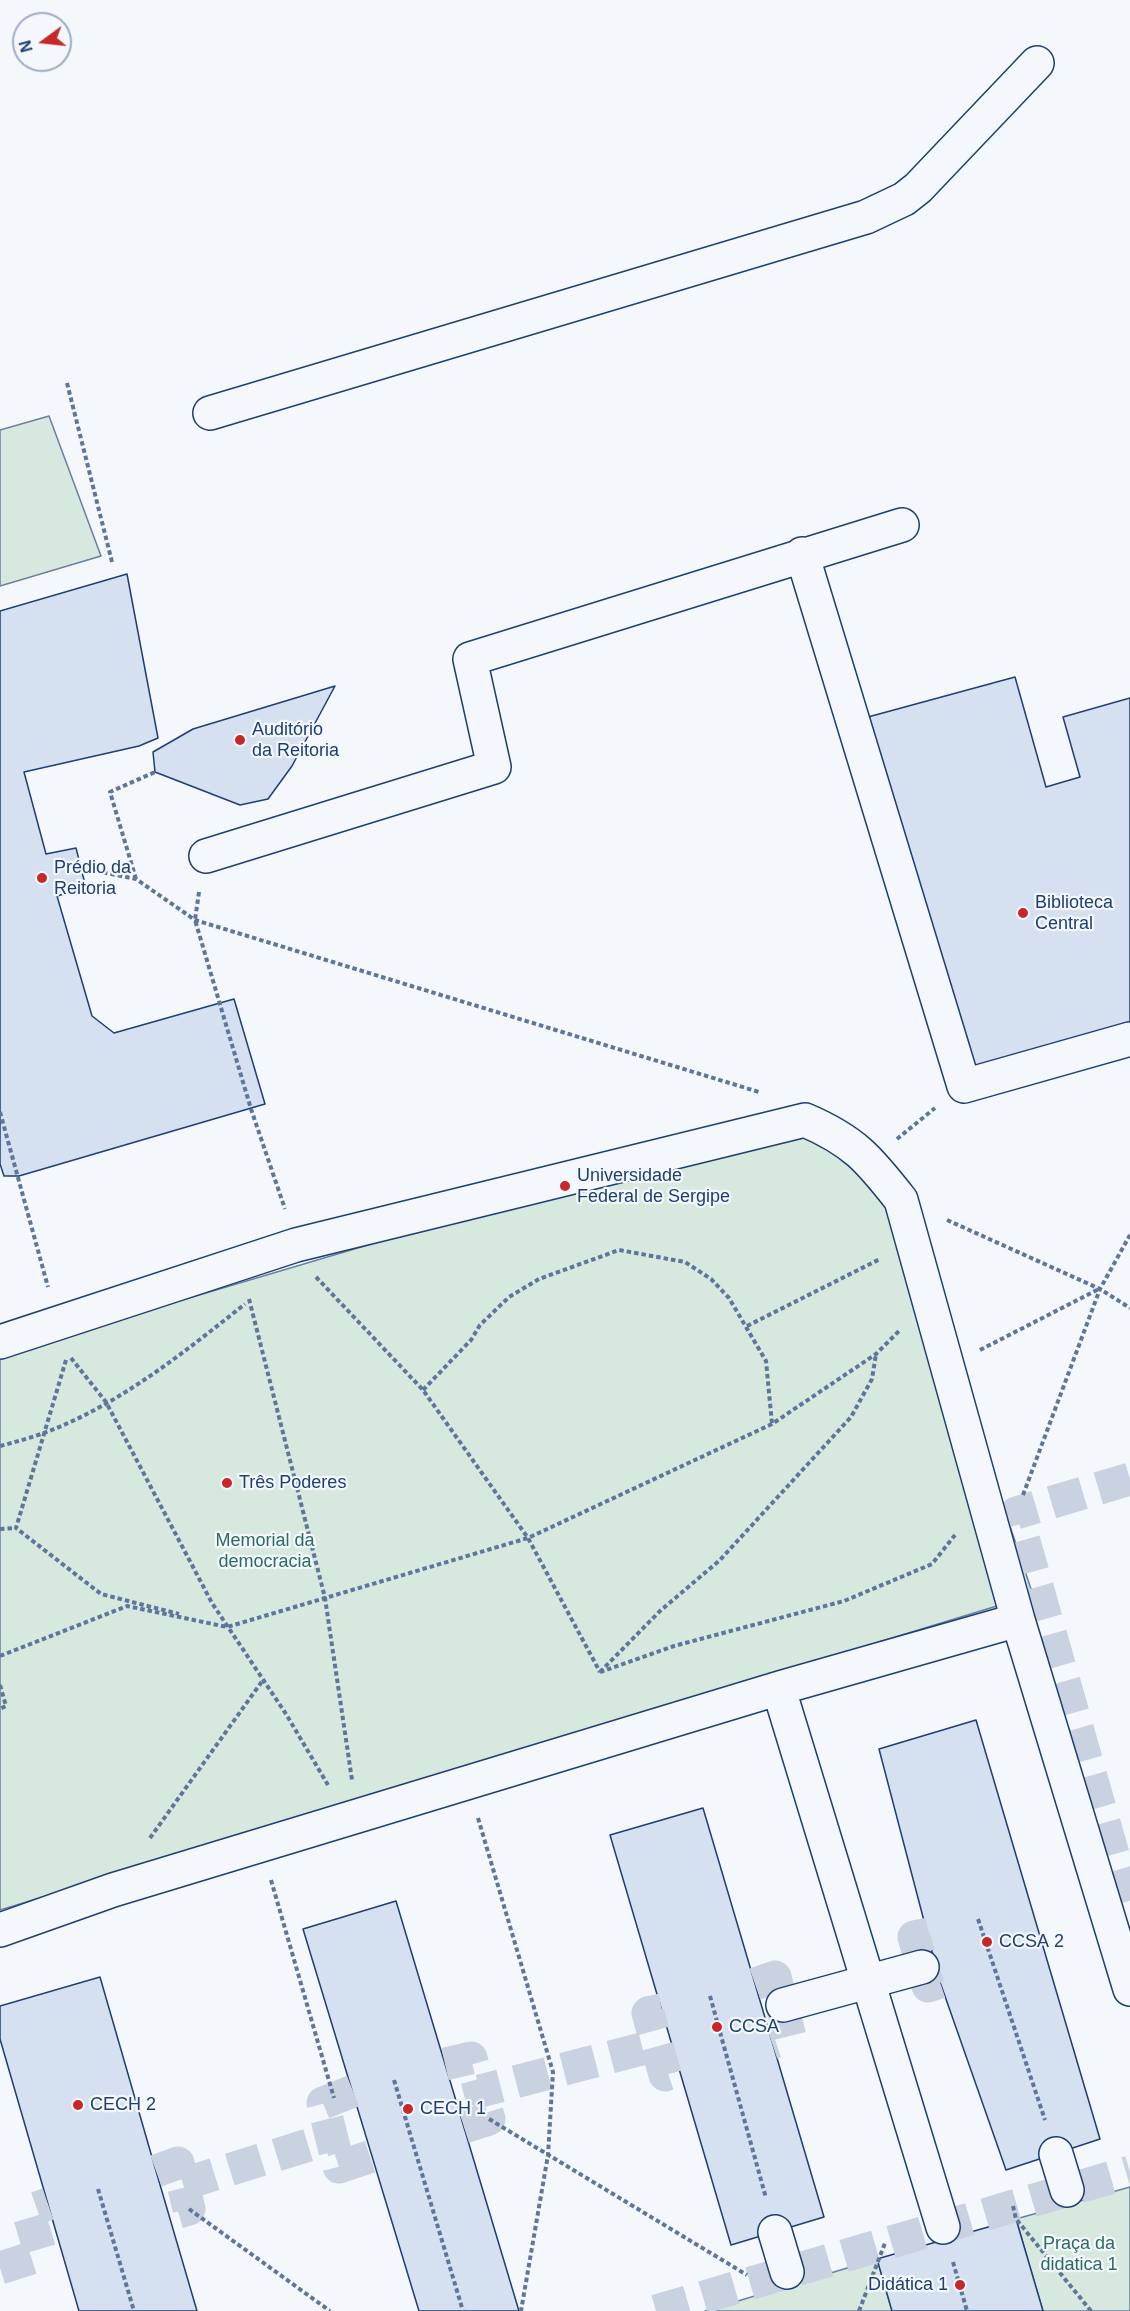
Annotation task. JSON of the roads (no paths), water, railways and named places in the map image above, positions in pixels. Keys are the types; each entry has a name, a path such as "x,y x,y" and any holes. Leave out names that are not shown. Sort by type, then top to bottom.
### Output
{"street":[{"path":"210,413 866,217 904,199 918,188 1036,63"},
{"path":"206,856 494,767 470,659 802,554 902,525"},
{"path":"802,554 964,1086 1130,1039"},
{"path":"0,1342 262,1256 805,1120 836,1133 868,1159 901,1200 1018,1620 1130,1989"},
{"path":"0,1930 113,1890 772,1690 1018,1620"},
{"path":"784,1706 943,2226"},
{"path":"783,2005 922,1967"},
{"path":"1056,2154 1068,2190"},
{"path":"772,2277 776,2232"}],"tunnel":[{"path":"1130,1479 1016,1513 1130,1914"},
{"path":"929,1934 914,1937 928,1986 940,1982"},
{"path":"755,1984 775,1977 790,2037 772,2043"},
{"path":"662,2010 648,2013 665,2075 680,2070"},
{"path":"445,2064 471,2058 480,2091 657,2045"},
{"path":"353,2091 323,2103 339,2167 372,2156"},
{"path":"464,2127 489,2119 480,2091"},
{"path":"183,2184 331,2138"},
{"path":"156,2171 178,2163 189,2209 169,2215"},
{"path":"656,2311 1130,2172"},
{"path":"0,2268 41,2255 28,2211 48,2204"}],"place":[{"name":"Auditório da Reitoria","path":"240,740"},
{"name":"Prédio da Reitoria","path":"42,878"},
{"name":"Biblioteca Central","path":"1023,913"},
{"name":"Universidade Federal de Sergipe","path":"565,1186"},
{"name":"Três Poderes","path":"227,1483"},
{"name":"CCSA 2","path":"987,1942"},
{"name":"CCSA","path":"717,2027"},
{"name":"CECH 2","path":"78,2105"},
{"name":"CECH 1","path":"408,2109"},
{"name":"Didática 1","path":"960,2285"}],"park label":[{"name":"Memorial da democracia","path":"265,1551"},
{"name":"Praça da didatica 1","path":"1079,2254"}]}
